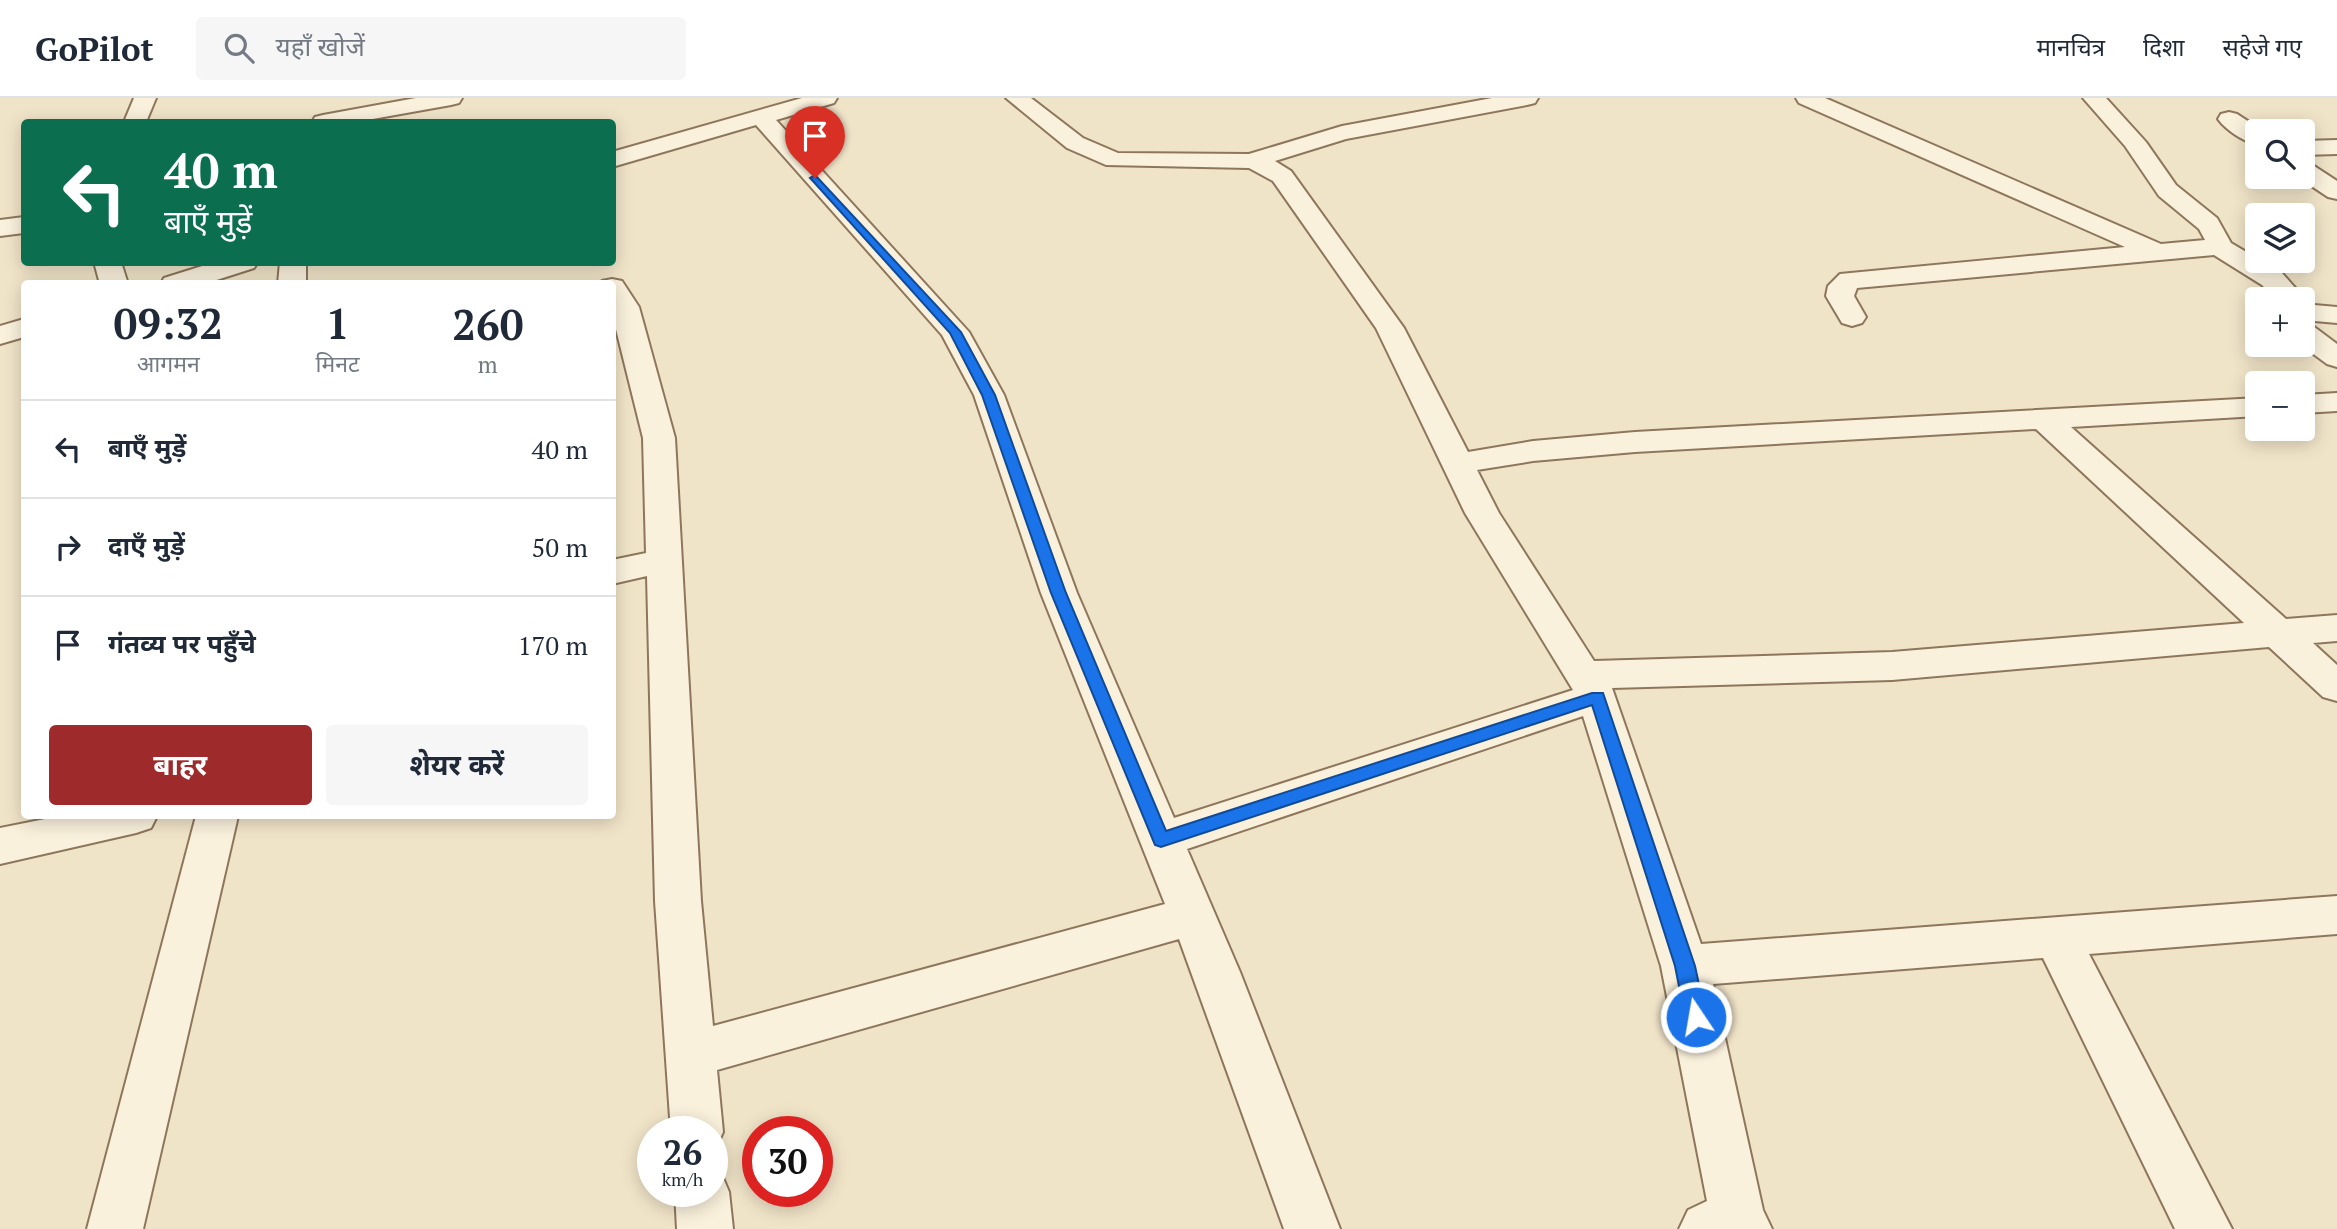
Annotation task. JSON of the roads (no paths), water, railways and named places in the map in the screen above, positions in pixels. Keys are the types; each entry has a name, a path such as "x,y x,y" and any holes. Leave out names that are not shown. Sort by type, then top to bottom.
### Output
{"street":[{"path":"136,119 145,98"},
{"path":"339,119 452,98"},
{"path":"616,159 827,98"},
{"path":"1017,98 1075,143 1114,160 1251,161 1342,133 1527,98"},
{"path":"1807,98 2159,253"},
{"path":"2094,98 2137,146 2166,188 2204,219 2218,235 2219,247"},
{"path":"761,117 956,332 989,395 1059,593 1193,916 1312,1229"},
{"path":"2229,119 2245,129"},
{"path":"2315,148 2337,147"},
{"path":"1251,161 1269,167 1282,176 1390,328 1482,513 1590,686 1685,966 1730,1225"},
{"path":"2315,177 2337,192"},
{"path":"0,228 21,225"},
{"path":"1852,317 1840,296 1842,286 1850,280 2219,247 2272,279 2280,287"},
{"path":"187,280 232,266"},
{"path":"616,293 625,307 659,438 678,901 696,1116"},
{"path":"2315,313 2337,314"},
{"path":"0,335 21,329"},
{"path":"2315,342 2337,359"},
{"path":"2315,403 2337,402"},
{"path":"1457,463 1533,451 1635,442 2245,408"},
{"path":"2044,419 2337,687"},
{"path":"616,571 664,561"},
{"path":"1161,840 1590,686 1892,666 2337,628"},
{"path":"0,846 122,819"},
{"path":"115,1229 216,819"},
{"path":"1685,966 2337,915"},
{"path":"691,1055 1193,916"},
{"path":"2056,937 2204,1229"},
{"path":"703,1207 705,1229"}]}
